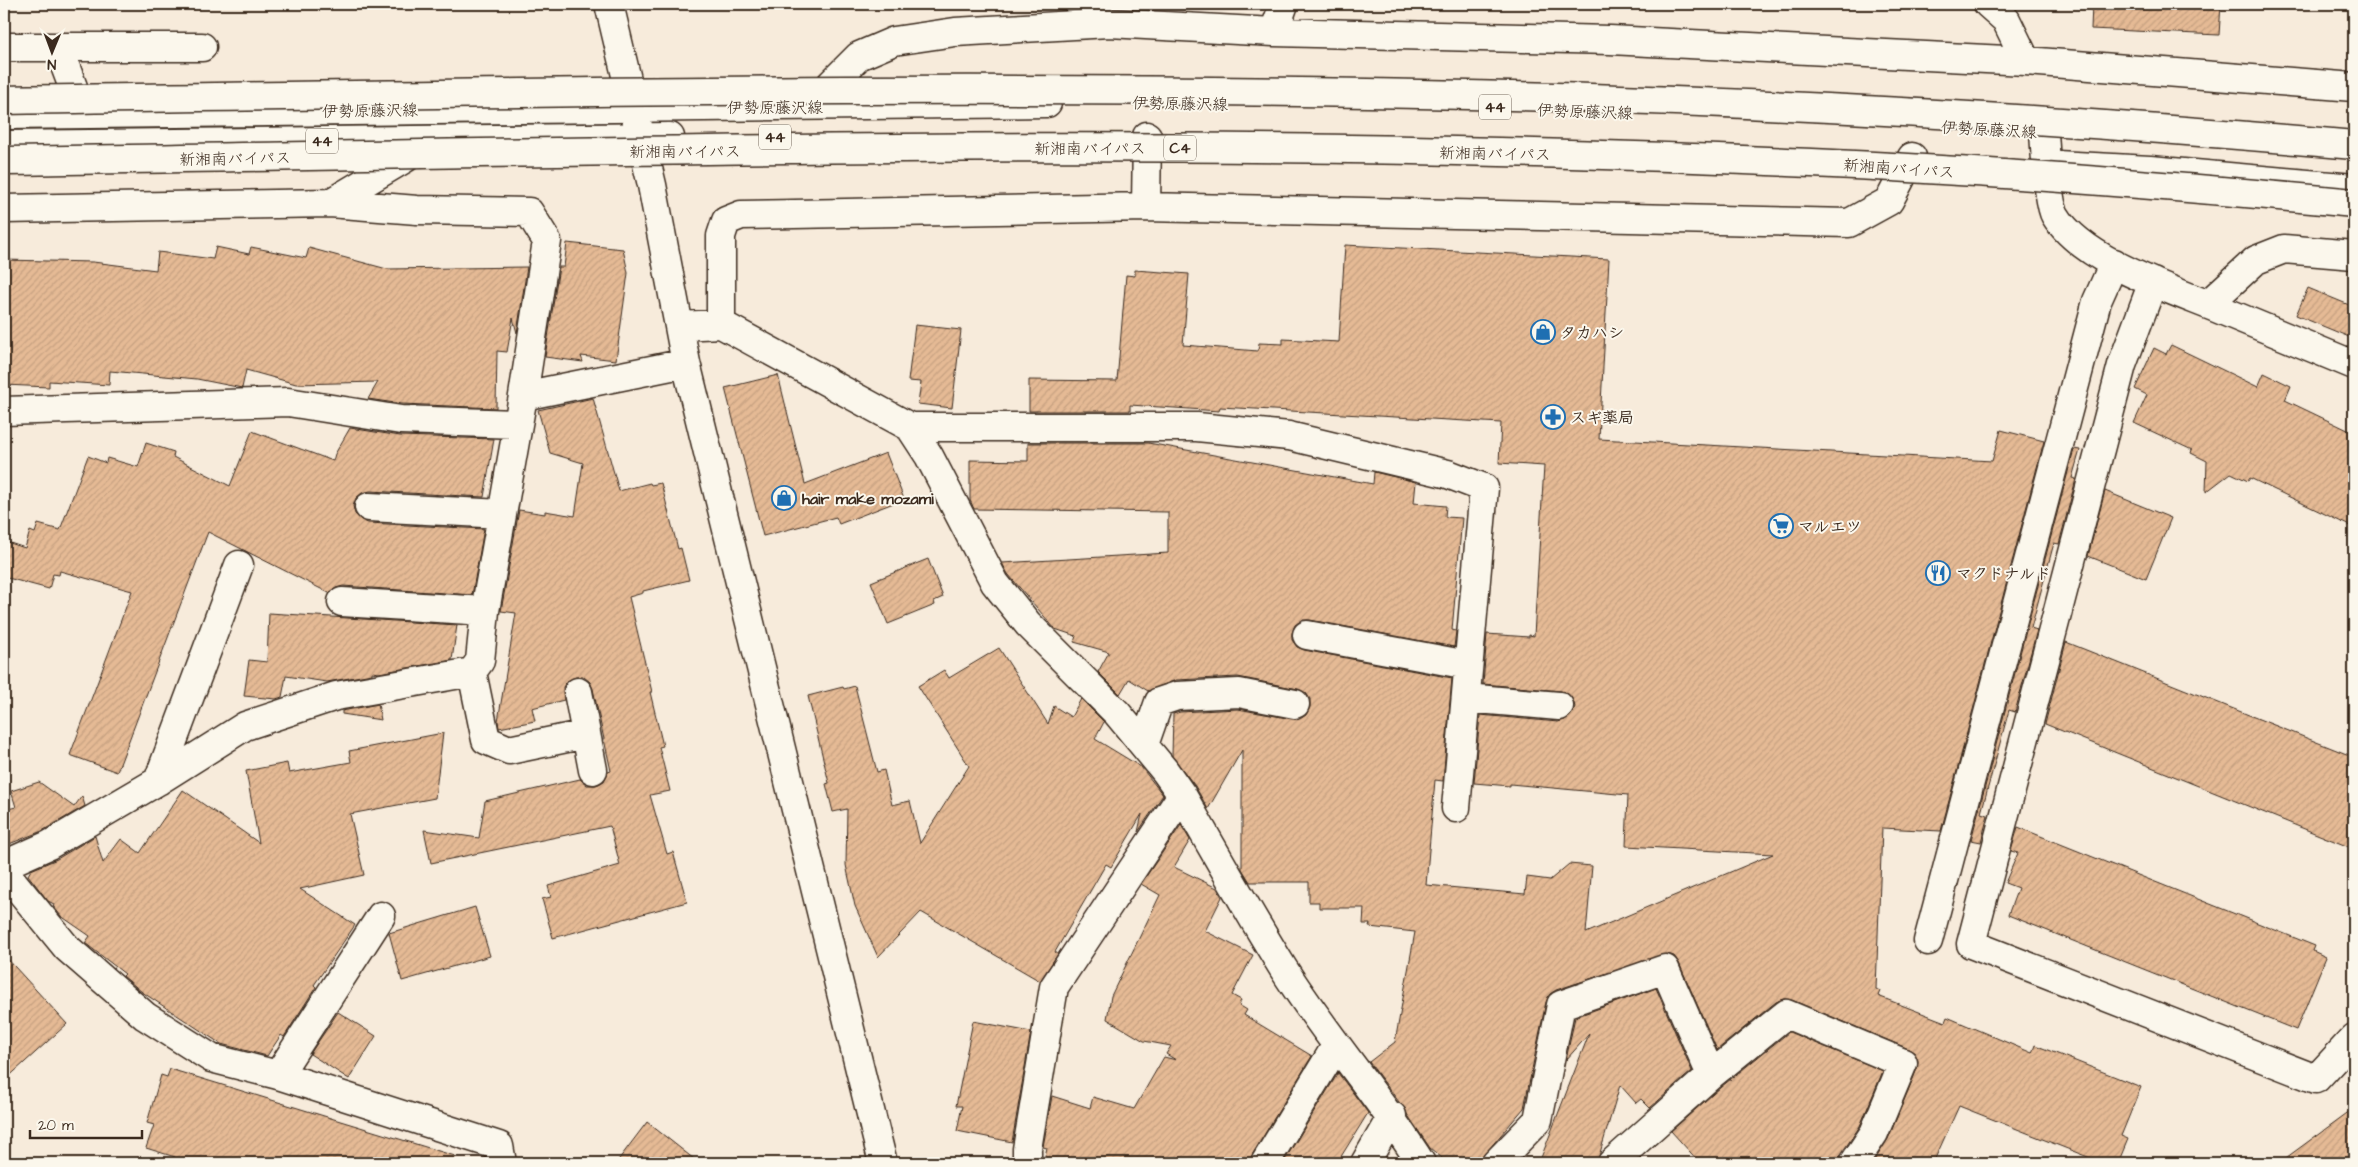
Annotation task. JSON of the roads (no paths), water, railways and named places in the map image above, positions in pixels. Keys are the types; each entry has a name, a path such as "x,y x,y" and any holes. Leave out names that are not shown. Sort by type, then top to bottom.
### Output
{"main road":[{"path":"609,4 624,60 652,185 686,363 883,1163"},
{"path":"1274,32 1284,4"},
{"path":"1988,4 2006,20 2026,61"},
{"path":"808,106 858,56 894,41 955,32 1109,23 1274,32 1610,40 2026,61 2354,87"},
{"path":"4,47 202,47"},
{"path":"58,47 83,114"},
{"path":"4,100 623,92 1140,90 1474,95 1813,107 2149,127 2354,145"},
{"name":"伊勢原藤沢線","path":"4,115 1134,102 1472,106 2044,132 2354,158"},
{"path":"2044,132 2046,164 2054,214 2077,240 2114,263 2153,282 2354,366"},
{"path":"1146,207 1147,136"},
{"name":"伊勢原藤沢線","path":"4,145 640,137 1147,136 1478,139 1814,151 2150,170 2354,188"},
{"path":"330,203 436,140"},
{"name":"新湘南バイパス","path":"4,161 598,152 1126,148 1476,152 1812,162 2150,183 2354,203"},
{"path":"721,324 721,236 726,221 741,215 1146,207 1848,224 1889,200 1912,157"},
{"path":"4,209 330,203 416,210 529,212 547,241 523,396 486,611 480,661 472,672 336,696 246,726 158,781 49,845 4,865"},
{"path":"2208,304 2256,260 2284,249 2354,255"},
{"path":"1928,941 2097,301 2114,263"},
{"path":"2153,282 2122,364 1971,944 2316,1079 2354,1038"},
{"path":"679,326 721,324 910,427 1197,427 1280,436 1448,474 1484,488 1456,808"},
{"path":"523,396 686,363"},
{"path":"4,411 288,402 401,420 517,424"},
{"path":"910,427 928,456 995,583 1028,624 1117,713 1182,795 1284,968 1336,1046 1392,1116 1421,1163"},
{"path":"369,507 502,514"},
{"path":"158,781 239,565"},
{"path":"342,602 486,611"},
{"path":"1307,635 1468,665"},
{"path":"472,672 486,740 509,750 586,734"},
{"path":"578,692 593,770"},
{"path":"1144,745 1159,702 1177,696 1239,692 1295,704"},
{"path":"1466,698 1559,706"},
{"path":"1027,1163 1026,1148 1054,987 1182,795"},
{"path":"4,871 67,948 144,1016 211,1058 278,1075 498,1146 502,1163"},
{"path":"278,1075 381,916"},
{"path":"1496,1163 1538,1120 1561,1005 1665,969 1711,1075"},
{"path":"1612,1163 1711,1075 1786,1014 1903,1063 1874,1134 1854,1163"},
{"path":"1265,1163 1336,1046"},
{"path":"1365,1163 1392,1116"}],"place":[{"name":"タカハシ","path":"1543,332"},
{"name":"スギ薬局","path":"1553,417"},
{"name":"hair make mozami","path":"784,498"},
{"name":"マルエツ","path":"1781,526"},
{"name":"マクドナルド","path":"1938,573"}]}
